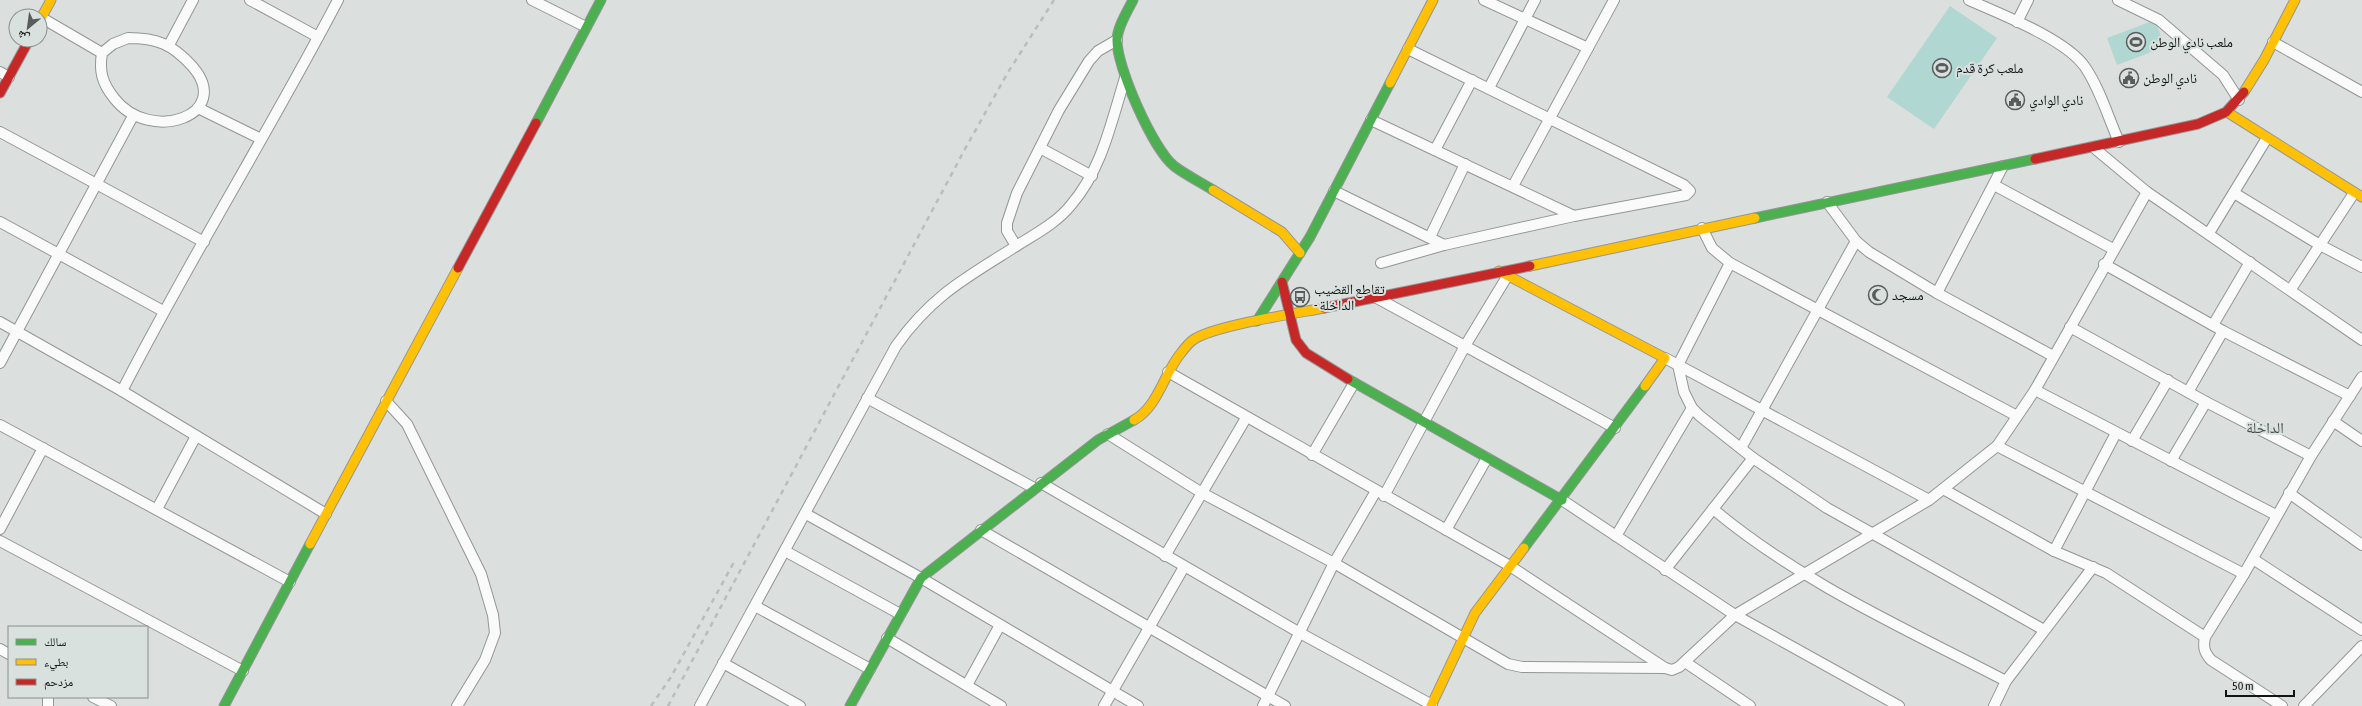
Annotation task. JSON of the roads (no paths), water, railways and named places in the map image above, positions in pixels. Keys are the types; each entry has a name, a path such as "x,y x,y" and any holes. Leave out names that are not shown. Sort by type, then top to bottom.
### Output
{"street":[{"path":"169,45 193,0"},
{"path":"122,391 163,311 204,242 338,0"},
{"path":"532,0 586,27"},
{"path":"224,706 601,0"},
{"path":"1133,0 1117,40 1119,57 1125,78 1162,154 1173,166 1282,232 1300,254"},
{"path":"1257,321 1300,254 1303,236 1334,192 1433,0"},
{"path":"1484,0 1588,48"},
{"path":"1489,88 1534,0"},
{"path":"1513,186 1614,0"},
{"path":"1969,0 2018,22 2068,49 2084,65 2097,86 2119,142"},
{"path":"2018,22 2028,0"},
{"path":"2118,0 2160,20 2223,75 2239,100"},
{"path":"852,705 870,669 921,578 1037,485 1108,434 1141,416 1149,406 1180,354 1194,339 1213,331 1257,321 1504,272 1702,228 2119,142 2198,124 2227,112 2239,100 2273,42 2295,0"},
{"path":"257,2 318,37"},
{"path":"48,23 102,53"},
{"path":"128,38 147,38 169,45 183,55 195,69 202,83 203,96 198,108 174,122 154,122 133,116 118,103 106,88 99,69 102,53 113,44 128,38"},
{"path":"1016,246 1007,231 1009,212 1040,148 1059,110 1089,61 1098,51 1117,40"},
{"path":"2273,42 2362,92"},
{"path":"0,93 4,75 23,48"},
{"path":"1381,262 1574,216 1686,195 1690,191 1684,185 1408,49"},
{"path":"700,706 806,514 896,346 930,305 959,281 1048,227 1071,206 1092,176 1115,118 1125,78"},
{"path":"1435,150 1472,80"},
{"path":"198,108 261,139"},
{"path":"2227,112 2358,195 2320,245 2290,289"},
{"path":"0,363 95,184 133,116"},
{"path":"1371,120 1574,216"},
{"path":"0,132 204,242"},
{"path":"2209,233 2267,138"},
{"path":"2093,147 2147,192 2209,233 2362,340"},
{"path":"1040,148 1092,176"},
{"path":"1430,237 1465,164"},
{"path":"1936,293 2003,166"},
{"path":"1994,185 2113,250"},
{"path":"1334,192 1430,237 1444,246"},
{"path":"1108,434 1202,493 1334,564 1491,656 1508,664 1522,667 1665,668 1672,670 1685,662 1735,615 1929,500 1997,446 2035,390 2104,264 2147,192"},
{"path":"2234,194 2320,245 2362,267"},
{"path":"1827,202 1856,241 1869,252 1936,293 2053,356"},
{"path":"0,222 163,311"},
{"path":"1702,228 1712,248 1730,263 2017,416"},
{"path":"1282,232 1303,236"},
{"path":"1741,448 1856,241"},
{"path":"2213,325 2250,262"},
{"path":"1730,263 1678,365 1684,392 1692,408 1753,458 1827,508 1874,533 2044,630"},
{"path":"2104,264 2213,325 2350,396"},
{"path":"1262,706 1269,696 1334,564 1380,494 1424,422 1504,272"},
{"path":"1504,272 1929,500"},
{"path":"1282,282 1299,347 1354,383 1562,500 1665,570 1735,615 1899,706"},
{"path":"1378,298 1615,428"},
{"path":"0,322 122,391 326,514"},
{"path":"2070,327 2206,402 2311,456"},
{"path":"2188,392 2223,330"},
{"path":"867,398 1037,485 1432,706 1462,638 1475,613 1562,500 1665,358"},
{"path":"1168,372 1246,418 1510,566 1665,668"},
{"path":"2282,706 2211,660 2205,654 2203,646 2205,637 2244,574 2288,493 2362,377"},
{"path":"2132,441 2168,380"},
{"path":"1312,455 1354,383"},
{"path":"2035,390 2276,515"},
{"path":"386,401 407,424 481,574 492,615 495,633 485,660 457,706"},
{"path":"2171,461 2206,402"},
{"path":"1616,536 1692,408"},
{"path":"1165,556 1246,418"},
{"path":"2333,422 2362,441"},
{"path":"0,425 290,582"},
{"path":"2054,551 2116,433"},
{"path":"157,509 196,436"},
{"path":"1997,446 2085,493 2244,574"},
{"path":"0,529 43,448"},
{"path":"1446,530 1487,458"},
{"path":"1665,570 1753,458"},
{"path":"1943,489 2054,551 2106,573 2205,637"},
{"path":"2288,493 2362,545"},
{"path":"1713,509 1767,552 1804,575 2006,681"},
{"path":"806,514 921,578 1138,706"},
{"path":"981,530 1285,706"},
{"path":"0,541 243,671"},
{"path":"785,551 900,614"},
{"path":"2252,559 2362,630"},
{"path":"1104,706 1148,627 1184,567"},
{"path":"1994,706 2006,681 2093,567"},
{"path":"755,606 870,669"},
{"path":"967,685 1000,625"},
{"path":"887,638 998,705"},
{"path":"2304,706 2362,646"},
{"path":"1685,662 1750,706"},
{"path":"723,663 800,706"},
{"path":"95,698 111,706"}],"railway":[{"path":"668,706 965,149 1007,74 1054,0"},
{"path":"651,706 671,677 734,562"}],"place":[{"name":"ملعب نادي الوطن","path":"2136,42"},
{"name":"ملعب كرة قدم","path":"1942,68"},
{"name":"نادي الوطن","path":"2129,78"},
{"name":"نادي الوادي","path":"2015,100"},
{"name":"مسجد","path":"1878,295"},
{"name":"تقاطع القضيب - الداخلة","path":"1300,297"}],"district":[{"name":"الداخلة","path":"2265,427"}]}
